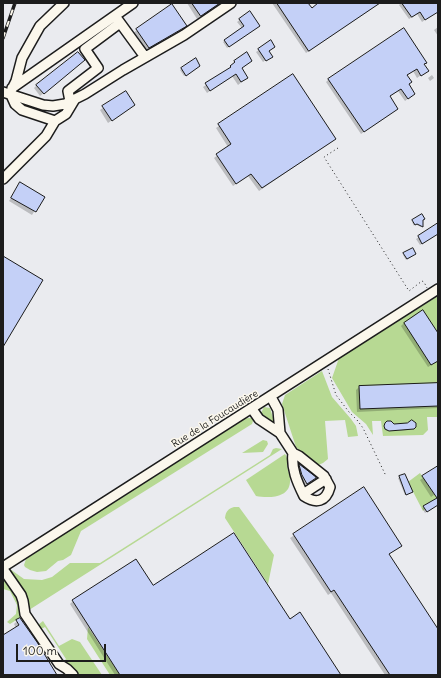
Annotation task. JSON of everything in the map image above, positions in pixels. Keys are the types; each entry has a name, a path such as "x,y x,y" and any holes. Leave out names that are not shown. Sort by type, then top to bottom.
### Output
{"street":[{"path":"55,121 22,110 15,104 9,92 22,58 40,26 64,3"},
{"path":"73,100 68,91 98,68 85,49 118,20 133,3"},
{"path":"9,92 43,105 53,106 65,104 184,35 231,3"},
{"path":"9,92 118,20"},
{"path":"118,20 145,58"},
{"path":"3,179 46,136 55,121 66,114 73,100"},
{"name":"Rue de la Foucaudière","path":"3,568 271,397 438,288"},
{"path":"271,397 278,410 280,433"},
{"path":"252,409 259,419 280,433 293,453 306,461 326,479 330,486 328,493 324,498 314,501 303,494 293,470 293,453"},
{"path":"303,494 326,479"},
{"path":"3,568 21,595 26,614 59,664 73,675"}],"path":[{"path":"338,148 324,156 409,291 422,281"},
{"path":"326,361 336,395 363,428 386,476"}],"shaded area":[{"path":"3,3 438,3 438,675 3,675"}],"green space":[{"path":"438,296 438,417 427,417 428,430 423,435 383,436 381,421 372,421 373,435 366,424 352,412 332,378 339,358"},
{"path":"322,371 332,397 356,426 358,436 348,437 345,420 325,421 328,459 316,466 296,447 282,404 285,395"},
{"path":"264,407 270,408 273,422 261,413"},
{"path":"252,418 252,424 81,531 71,555 58,561 46,571 37,572 25,567 24,565 26,559 238,420"},
{"path":"263,440 267,441 268,444 263,452 242,453"},
{"path":"273,449 282,449 29,610 36,621 33,621 9,571 10,569 24,579 42,580 52,577 70,563 100,563 270,455"},
{"path":"285,454 290,478 289,488 286,492 277,496 256,496 246,480"},
{"path":"420,473 434,494 438,492 438,501 434,500 423,506 425,509 423,511 408,482"},
{"path":"234,507 239,507 274,555 268,584 225,518 228,511"},
{"path":"3,576 19,601 21,617 10,624 7,622 16,614 17,605 10,591 3,589"},
{"path":"43,621 59,646 72,639 80,642 102,675 78,675 63,662 66,659 45,627 41,629 38,625"},
{"path":"88,627 120,675 110,675 87,639"}],"building":[{"path":"192,3 220,3 201,16"},
{"path":"277,3 308,3 312,8 318,3 380,3 309,51"},
{"path":"402,3 438,3 438,12 425,20 420,12 412,17"},
{"path":"172,4 187,26 149,48 136,29"},
{"path":"250,11 260,26 229,47 224,40 244,26 239,19"},
{"path":"404,28 427,63 424,64 429,71 421,76 417,69 407,75 412,82 409,84 415,94 408,99 401,89 390,96 398,109 364,132 328,79"},
{"path":"271,40 275,47 269,51 273,57 266,61 258,49"},
{"path":"78,52 85,60 44,94 36,85"},
{"path":"247,52 252,61 242,68 248,78 241,82 236,74 210,91 205,83 231,67 230,66 235,62 234,61"},
{"path":"196,58 200,66 186,76 181,68"},
{"path":"293,74 336,139 262,188 251,174 236,184 216,154 231,144 218,124"},
{"path":"126,91 135,105 112,121 102,106"},
{"path":"20,182 45,197 36,212 11,198"},
{"path":"422,214 425,219 423,220 423,227 417,224 415,225 412,220"},
{"path":"438,223 438,234 422,244 418,236"},
{"path":"413,248 416,254 407,259 403,253"},
{"path":"3,256 43,280 3,347"},
{"path":"423,310 438,333 438,361 431,365 404,323"},
{"path":"438,383 438,406 360,409 359,386"},
{"path":"412,420 416,423 416,427 414,429 389,431 385,429 384,426 387,421 391,421 394,424 407,423"},
{"path":"299,464 316,478 307,484 302,475"},
{"path":"438,466 438,505 427,512 423,506 437,498 422,476"},
{"path":"405,474 413,492 406,495 399,476"},
{"path":"364,487 402,546 389,554 438,629 438,675 390,675 334,590 331,592 293,534"},
{"path":"234,533 290,619 300,612 341,675 120,675 72,600 136,559 153,585"},
{"path":"20,618 57,675 3,675 3,635 19,625 16,620"}],"railway":[{"path":"3,38 15,3"}]}
